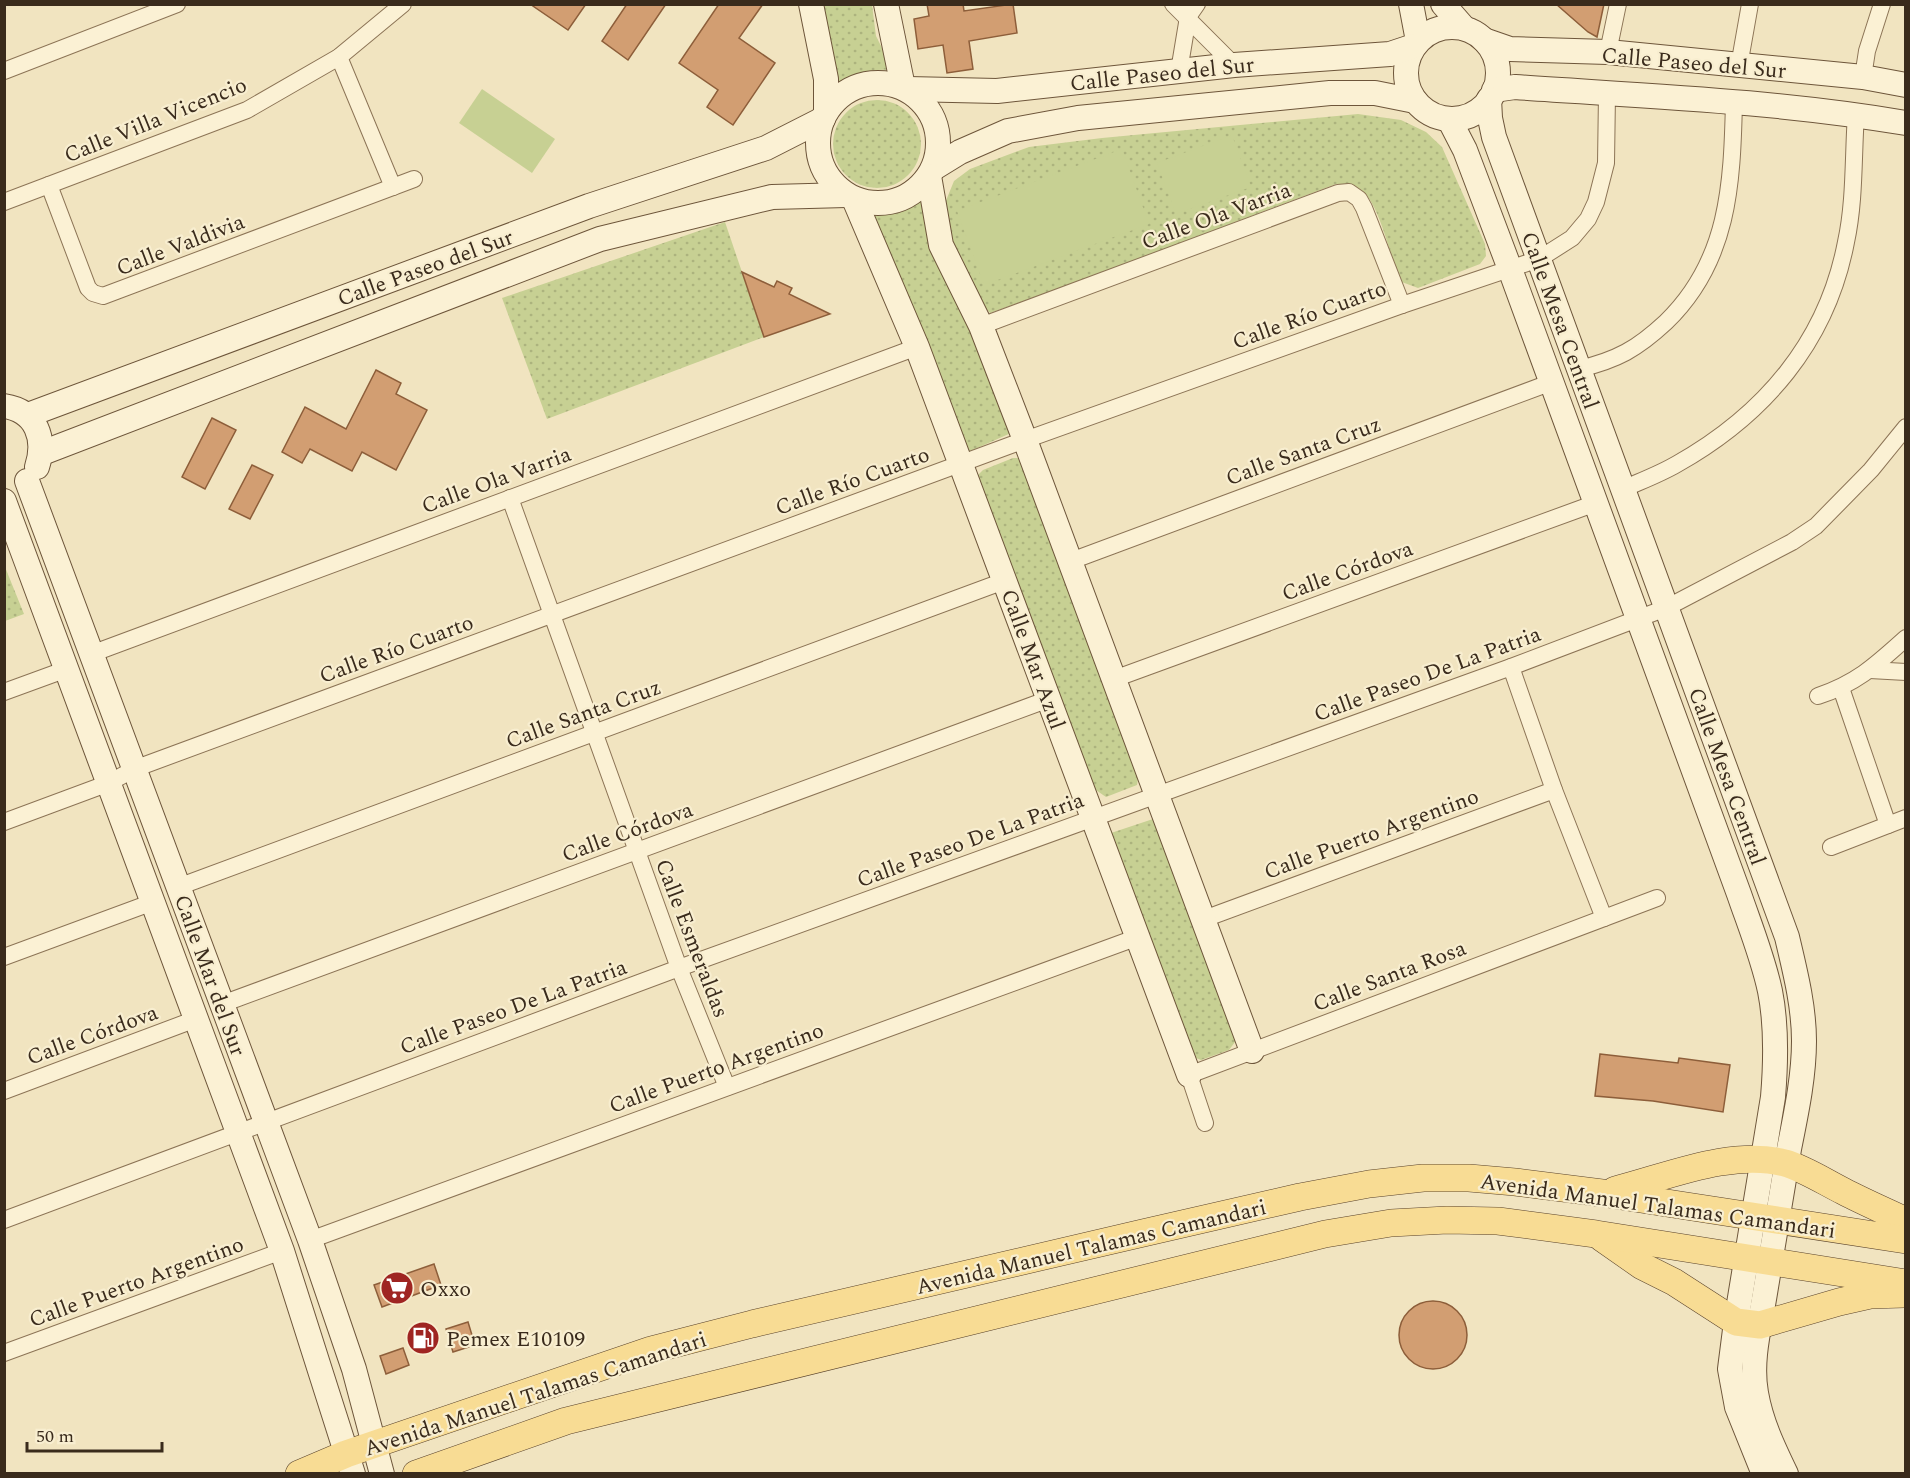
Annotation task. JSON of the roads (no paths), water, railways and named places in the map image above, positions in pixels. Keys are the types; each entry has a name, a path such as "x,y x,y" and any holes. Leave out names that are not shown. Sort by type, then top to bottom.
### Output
{"main road":[{"path":"811,4 826,79 824,115 818,135 818,153 823,169 833,184 850,197 872,204 891,202 909,195 920,187 931,172 938,149 938,130 925,102 919,95 906,88 880,82 864,84 836,99 824,115"},
{"path":"886,4 906,88"},
{"path":"1411,4 1416,44"},
{"path":"1443,4 1474,34 1496,60 1498,75 1492,95 1478,110 1464,117 1449,119 1430,113 1415,101 1406,80 1408,57 1416,44 1435,30 1454,27 1474,34"},
{"name":"Calle Paseo del Sur","path":"1474,34 1510,49 1608,52 1863,77 1905,85"},
{"name":"Calle Paseo del Sur","path":"906,88 997,91 1234,65 1390,54 1416,44"},
{"name":"Calle Paseo del Sur","path":"1492,95 1515,87 1734,102 1856,114 1905,123"},
{"name":"Calle Paseo del Sur","path":"931,172 960,152 1008,131 1078,118 1330,93 1375,93 1415,101"},
{"name":"Calle Mesa Central","path":"1492,95 1490,118 1494,137 1787,937 1798,985 1804,1041 1798,1099 1775,1162 1748,1324 1730,1369 1737,1407 1764,1473"},
{"name":"Calle Paseo del Sur","path":"28,416 589,206 766,148 824,115"},
{"name":"Calle Mesa Central","path":"1449,119 1465,150 1552,382 1742,904 1770,990 1776,1062 1773,1097 1775,1162"},
{"path":"931,172 941,245 981,326 1025,440 1252,1051"},
{"name":"Calle Paseo del Sur","path":"42,453 600,239 772,197 850,197"},
{"name":"Calle Mar Azul","path":"850,197 917,347 1189,1075"},
{"path":"4,406 14,407 28,416 39,432 42,453 37,468 27,481 4,490"},
{"name":"Calle Mar del Sur","path":"27,481 310,1240 354,1369 382,1473"},
{"name":"Calle Mar del Sur","path":"4,501 282,1251 350,1464"},
{"path":"1770,990 1798,985"},
{"path":"1602,1193 1682,1170 1732,1162 1775,1162 1905,1221"},
{"name":"Avenida Manuel Talamas Camandari","path":"299,1473 350,1464 375,1445 651,1350 1300,1197 1369,1184 1423,1178 1515,1182 1602,1193 1905,1240"},
{"name":"Avenida Manuel Talamas Camandari","path":"416,1473 566,1421 1325,1234 1391,1223 1447,1220 1498,1221 1596,1234 1905,1283"},
{"path":"1596,1234 1642,1266 1748,1324 1870,1295 1905,1294"},
{"name":"Calle Mesa Central","path":"1748,1324 1755,1391 1769,1439 1786,1473"}],"street":[{"path":"4,71 177,4"},
{"name":"Calle Villa Vicencio","path":"4,202 247,110 339,57 404,4"},
{"path":"1173,4 1192,11 1234,65"},
{"path":"1608,52 1618,4"},
{"path":"1739,66 1750,4"},
{"path":"1863,77 1882,4"},
{"path":"1179,71 1192,11"},
{"path":"339,57 393,187"},
{"name":"Calle Río Cuarto","path":"4,822 109,783 134,769 1025,440 1402,305 1539,259 1572,238 1588,219 1596,202 1606,163 1607,94"},
{"path":"1579,369 1609,362 1645,340 1681,307 1701,280 1718,238 1727,199 1732,160 1734,102"},
{"path":"1623,489 1676,465 1719,438 1746,417 1783,380 1805,348 1831,296 1846,244 1856,114"},
{"name":"Calle Valdivia","path":"49,185 88,288 93,293 103,296 414,179"},
{"name":"Calle Ola Varria","path":"981,326 1327,197 1349,192 1359,199 1364,208 1402,305"},
{"name":"Calle Ola Varria","path":"91,654 917,347"},
{"name":"Calle Santa Cruz","path":"1071,561 1552,382"},
{"name":"Calle Paseo De La Patria","path":"4,1220 679,968 1511,667 1666,608 1792,542 1816,526 1871,470 1905,427"},
{"name":"Calle Esmeraldas","path":"510,498 679,968 727,1088"},
{"name":"Calle Córdova","path":"1114,679 1596,503"},
{"name":"Calle Santa Cruz","path":"178,886 1005,581"},
{"path":"1818,696 1841,688 1870,670 1905,638"},
{"path":"1511,667 1554,790 1604,918"},
{"path":"4,692 67,669"},
{"path":"1870,670 1905,672"},
{"path":"1841,688 1888,825"},
{"name":"Calle Córdova","path":"222,1005 1048,699"},
{"name":"Calle Puerto Argentino","path":"1203,919 1554,790"},
{"path":"1831,847 1905,818"},
{"name":"Calle Santa Rosa","path":"1189,1075 1657,898"},
{"path":"4,957 153,902"},
{"name":"Calle Puerto Argentino","path":"310,1240 1138,937"},
{"name":"Calle Córdova","path":"4,1091 196,1019"},
{"name":"Calle Mar Azul","path":"1189,1075 1205,1123"},
{"name":"Calle Puerto Argentino","path":"4,1353 282,1251"}],"place":[{"name":"Oxxo","path":"397,1288"},
{"name":"Pemex E10109","path":"423,1338"}]}
